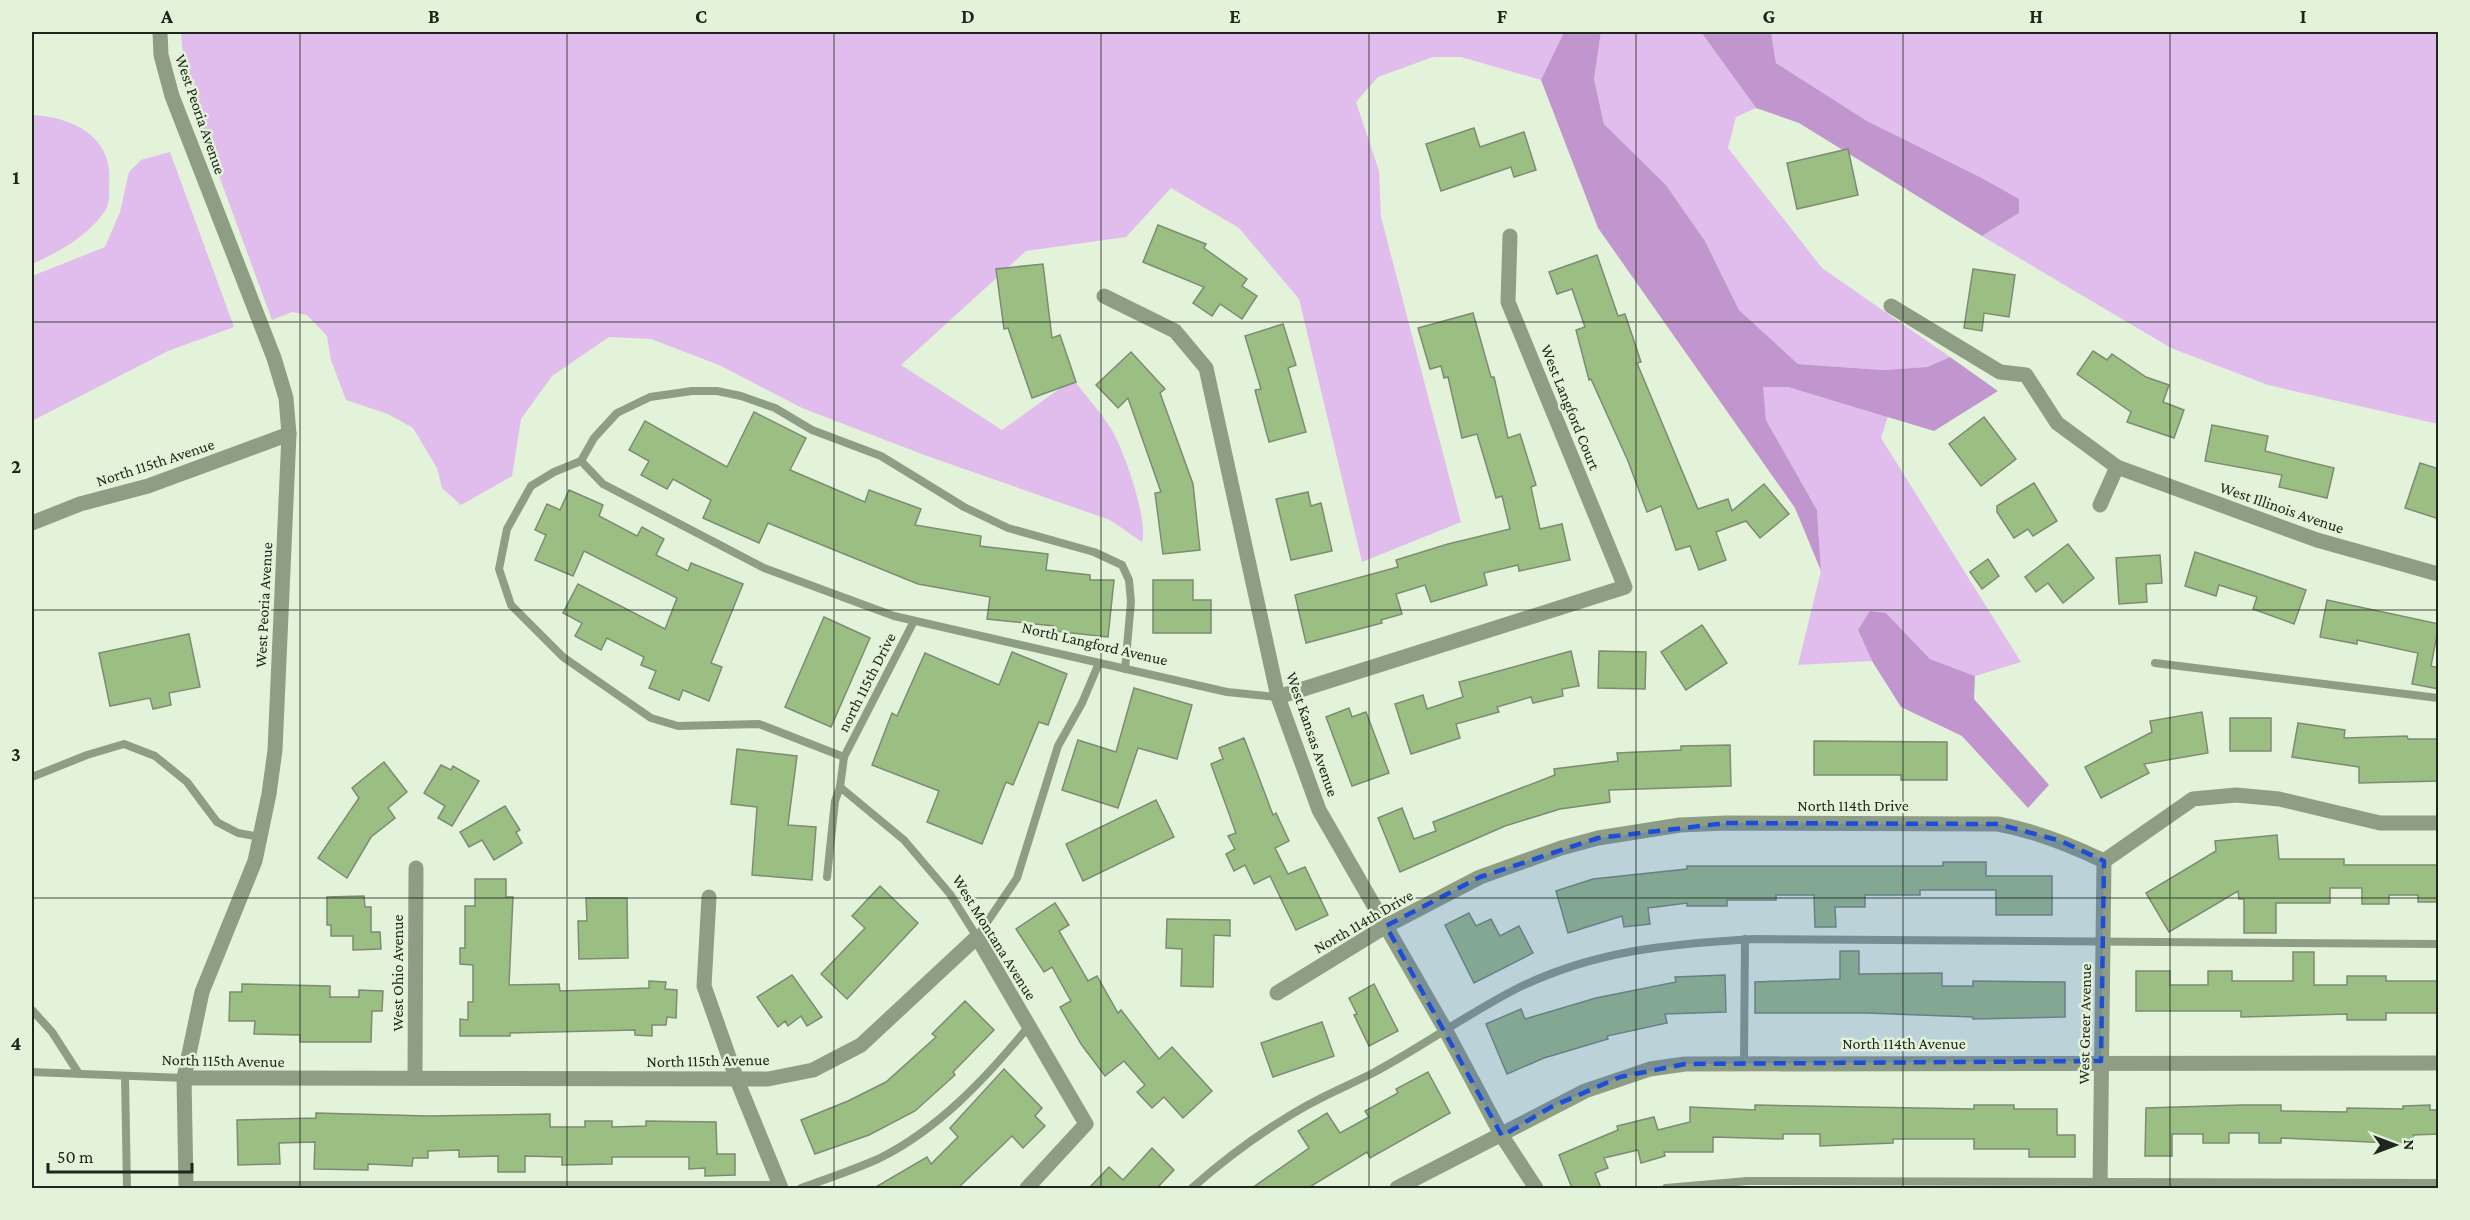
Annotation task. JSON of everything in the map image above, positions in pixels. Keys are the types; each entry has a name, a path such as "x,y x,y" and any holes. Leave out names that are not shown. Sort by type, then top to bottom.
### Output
{"street":[{"name":"West Peoria Avenue","path":"160,32 161,55 172,96 274,358 286,398 289,434 275,750 255,861 202,992 184,1078 186,1187"},
{"name":"West Langford Court","path":"1510,236 1508,302 1625,587"},
{"name":"West Kansas Avenue","path":"1104,296 1175,331 1206,368 1278,698 1319,810 1445,1029 1502,1136 1536,1188"},
{"name":"West Illinois Avenue","path":"1891,306 2000,372 2026,375 2058,423 2117,467 2317,540 2439,574"},
{"name":"North 115th Avenue","path":"32,523 80,504 148,486 289,434"},
{"path":"2100,505 2117,467"},
{"name":"North Langford Avenue","path":"1278,698 1625,587"},
{"path":"2104,861 2193,799 2235,795 2279,799 2380,823 2439,824"},
{"name":"North 114th Drive","path":"1277,993 1386,926 1480,877 1520,861 1598,838 1680,825 1952,822 1998,824 2028,830 2061,841 2104,861"},
{"name":"West Greer Avenue","path":"2100,1185 2104,861"},
{"name":"West Ohio Avenue","path":"415,1078 416,868"},
{"path":"709,897 704,986 737,1080 780,1187"},
{"name":"North 115th Avenue","path":"184,1078 768,1079 813,1070 861,1045 977,937"},
{"name":"West Montana Avenue","path":"977,937 1086,1124 1027,1188"},
{"name":"North 114th Avenue","path":"1397,1188 1502,1136 1551,1107 1620,1077 1685,1064 1744,1061 2439,1063"}],"lane":[{"path":"827,877 835,801 840,787 844,757 759,724 678,726 651,718 563,657 511,605 499,569 507,529 531,486 554,472 580,461 594,438 617,413 650,397 692,391 717,391 775,408 812,430 881,456 964,507 1008,528 1094,552 1122,565 1129,580 1131,602 1125,669"},
{"name":"North Langford Avenue","path":"580,461 603,484 764,568 894,616 1227,692 1278,698"},
{"name":"north 115th Drive","path":"844,757 914,621"},
{"name":"North 115th Avenue","path":"977,937 1017,878 1058,746 1082,703 1099,663"},
{"path":"2155,663 2439,698"},
{"path":"32,777 87,755 124,744 155,756 187,782 217,822 238,833 260,837"},
{"name":"West Montana Avenue","path":"840,787 904,840 950,894 977,937"},
{"path":"1744,1061 1745,939"},
{"path":"1192,1188 1229,1156 1272,1126 1372,1073 1522,986 1589,961 1671,944 1745,939 2439,944"},
{"path":"32,1010 52,1032 79,1074"},
{"path":"801,1188 879,1158 923,1132 964,1097 1029,1026"},
{"name":"North 115th Avenue","path":"32,1072 184,1078"},
{"path":"125,1076 127,1188"},
{"path":"1666,1188 1737,1182 2100,1185 2439,1183"},
{"path":"186,1187 780,1187"}],"highlighted area":[{"path":"1726,823 1998,824 2061,841 2104,861 2101,1061 1685,1064 1620,1077 1551,1107 1502,1136 1386,926 1480,877 1598,838"}],"shaded area":[{"path":"181,32 1564,32 1541,80 1461,57 1433,57 1378,77 1356,102 1379,171 1381,217 1461,522 1362,562 1299,299 1239,228 1171,188 1126,237 1026,251 901,365 1002,430 1073,379 1106,421 1121,450 1134,484 1142,518 1142,542 1110,520 927,456 802,408 719,365 651,339 609,337 552,376 521,419 512,476 461,505 442,488 437,468 413,428 388,414 346,400 331,360 327,336 307,315 292,312 272,320 185,83"},
{"path":"1564,32 1601,32 1594,79 1604,124 1666,185 1705,241 1739,310 1798,364 1883,370 1927,367 1950,357 1998,391 1934,431 1788,387 1763,387 1766,420 1817,510 1821,571 1795,508 1598,228 1541,80"},
{"path":"1601,32 1701,32 1756,108 1736,117 1728,148 1822,268 1950,357 1927,367 1883,370 1798,364 1739,310 1705,241 1666,185 1604,124 1594,79"},
{"path":"1701,32 1771,32 1776,63 1867,121 2019,199 2019,213 1982,236 1799,123 1756,108"},
{"path":"1771,32 2438,32 2438,424 2268,385 2171,348 1982,236 2019,213 1978,176 1867,121 1776,63"},
{"path":"32,115 76,125 98,142 109,168 109,191 107,208 82,236 32,264"},
{"path":"170,152 234,327 168,351 32,421 32,276 105,247 120,212 129,172 141,160"},
{"path":"1762,387 1788,387 1888,416 1881,438 2021,662 1975,676 1930,659 1886,613 1858,630 1872,661 1798,665 1821,571 1817,510 1766,420"},
{"path":"1870,611 1886,613 1930,659 1975,676 1974,699 2049,785 2028,808 1962,736 1901,707 1872,661 1858,630"}],"building":[{"path":"1474,128 1480,147 1524,132 1536,170 1514,177 1511,167 1441,191 1426,144"},
{"path":"1848,149 1858,195 1797,209 1787,163"},
{"path":"1158,225 1206,244 1204,248 1247,279 1242,286 1257,296 1242,319 1220,304 1212,316 1193,303 1204,287 1143,262"},
{"path":"1597,255 1618,316 1625,314 1641,362 1637,363 1698,509 1728,499 1732,511 1764,484 1789,514 1760,538 1746,521 1716,532 1726,560 1699,570 1690,546 1676,550 1661,506 1647,512 1628,461 1591,379 1589,380 1576,330 1585,327 1572,289 1557,294 1549,272"},
{"path":"1043,264 1052,338 1060,335 1076,382 1032,398 1008,328 1004,329 996,269"},
{"path":"1973,269 2015,275 2009,317 1984,313 1982,331 1964,328"},
{"path":"1473,313 1491,377 1494,377 1508,438 1520,434 1536,485 1531,487 1540,529 1562,524 1570,560 1519,571 1518,565 1484,573 1487,585 1431,602 1425,585 1396,594 1402,614 1381,620 1382,623 1306,643 1295,595 1398,567 1396,560 1448,544 1510,529 1502,496 1496,498 1477,434 1462,438 1448,377 1444,378 1441,366 1430,369 1418,328"},
{"path":"1283,324 1296,365 1288,368 1306,432 1269,442 1255,390 1261,389 1245,336"},
{"path":"2093,351 2107,360 2112,354 2146,377 2169,385 2163,402 2184,410 2174,438 2127,422 2131,412 2077,374"},
{"path":"1131,352 1165,389 1160,393 1193,484 1200,550 1163,554 1155,493 1161,492 1128,398 1118,408 1096,385"},
{"path":"754,412 806,438 790,470 865,502 869,490 921,509 915,525 981,536 980,546 1048,554 1046,570 1090,575 1090,580 1114,580 1108,637 1054,631 1054,626 987,619 990,597 918,584 768,523 759,543 703,518 711,500 673,479 667,489 641,475 649,461 629,450 645,421 727,467"},
{"path":"1984,417 2016,459 1981,486 1949,444"},
{"path":"2212,425 2268,436 2265,451 2334,468 2327,498 2279,487 2282,475 2205,461"},
{"path":"2420,463 2439,469 2439,519 2405,508"},
{"path":"2034,483 2057,521 2033,536 2028,529 2014,538 1997,512 1997,506"},
{"path":"569,490 603,505 599,516 637,536 642,527 664,539 656,555 688,571 691,563 743,584 711,663 722,667 709,701 683,690 679,700 649,688 656,671 641,665 644,657 607,638 601,650 575,636 582,623 563,613 578,584 665,629 677,598 584,551 573,576 535,560 546,535 535,530 547,504 560,510"},
{"path":"1308,492 1311,506 1321,503 1332,551 1291,560 1276,499"},
{"path":"2068,544 2094,578 2063,603 2048,583 2036,592 2025,577"},
{"path":"2195,552 2306,590 2294,624 2253,609 2257,597 2219,585 2216,596 2185,586"},
{"path":"2160,555 2162,583 2146,584 2147,602 2119,604 2116,558"},
{"path":"1988,559 1999,576 1982,589 1970,572"},
{"path":"1153,580 1193,580 1193,600 1211,600 1211,633 1153,633"},
{"path":"2327,600 2439,624 2431,666 2439,668 2439,689 2412,684 2418,653 2357,640 2357,644 2320,637"},
{"path":"824,617 870,638 831,727 785,707"},
{"path":"1702,625 1727,663 1686,690 1661,652"},
{"path":"189,634 200,687 169,693 171,705 153,709 150,698 110,706 99,653"},
{"path":"1571,651 1579,686 1562,689 1563,696 1533,703 1531,697 1497,707 1499,712 1456,724 1460,738 1411,754 1395,704 1423,695 1427,709 1463,697 1459,682"},
{"path":"1599,651 1646,652 1645,689 1598,688"},
{"path":"1012,652 1067,674 1048,725 1039,722 1013,785 1006,782 982,844 927,822 939,791 872,765 892,713 897,716 925,653 999,685"},
{"path":"1134,688 1192,705 1177,759 1138,748 1118,808 1062,790 1078,740 1116,752"},
{"path":"1349,708 1352,717 1366,712 1389,773 1352,786 1326,717"},
{"path":"2202,712 2208,753 2144,764 2149,773 2101,798 2085,767 2152,732 2150,721"},
{"path":"2230,718 2271,718 2271,751 2230,751"},
{"path":"2298,723 2345,730 2344,738 2407,736 2408,739 2439,739 2439,781 2359,783 2359,767 2292,757"},
{"path":"1244,738 1273,815 1276,813 1289,841 1275,848 1288,874 1305,867 1328,915 1296,930 1270,876 1254,884 1245,865 1234,871 1226,854 1235,849 1228,836 1236,833 1211,764 1223,759 1219,748"},
{"path":"1814,741 1947,742 1947,780 1901,780 1901,775 1814,775"},
{"path":"1730,745 1731,786 1609,790 1610,802 1560,809 1505,826 1400,872 1378,818 1402,808 1414,839 1436,831 1433,822 1555,775 1554,769 1618,761 1617,753 1681,750 1681,746"},
{"path":"737,749 797,756 788,825 816,827 812,880 752,875 757,807 731,804"},
{"path":"384,762 407,792 388,808 395,818 371,837 347,878 318,858 359,798 352,788"},
{"path":"441,765 451,770 453,766 479,781 452,826 438,818 445,806 424,793"},
{"path":"1156,800 1174,837 1083,881 1066,844"},
{"path":"505,806 520,830 516,832 522,843 494,860 482,840 469,847 460,832"},
{"path":"2277,835 2279,859 2344,859 2344,865 2439,865 2439,902 2418,902 2418,895 2389,895 2389,904 2362,904 2362,888 2330,888 2330,903 2276,903 2276,933 2244,933 2244,899 2239,899 2238,891 2169,932 2146,893 2216,851 2215,841"},
{"path":"1943,862 1986,862 1986,876 2052,876 2052,915 1996,915 1996,890 1920,890 1920,895 1865,895 1865,907 1835,907 1836,927 1815,927 1814,895 1776,895 1776,900 1727,900 1727,906 1687,906 1687,903 1648,908 1650,924 1624,927 1622,916 1568,933 1556,891 1593,879 1687,869 1687,866 1943,866"},
{"path":"475,879 506,879 506,897 513,897 509,985 559,984 560,991 649,988 649,981 666,982 665,989 677,990 676,1018 667,1017 666,1025 652,1025 652,1036 635,1035 635,1030 460,1036 460,1019 468,1020 468,1002 473,1002 473,965 460,964 460,948 465,948 465,906 475,906"},
{"path":"880,886 918,923 847,999 821,974 865,928 852,916"},
{"path":"364,896 365,907 371,907 371,932 380,932 381,949 353,950 353,936 331,936 331,925 327,925 327,897"},
{"path":"586,898 627,898 628,958 579,959 578,921 587,921"},
{"path":"1055,903 1069,925 1059,931 1088,981 1097,976 1118,1013 1121,1010 1159,1059 1172,1047 1212,1091 1183,1118 1164,1097 1152,1108 1137,1092 1145,1085 1124,1061 1105,1076 1081,1044 1060,1007 1071,1001 1052,967 1044,972 1016,929"},
{"path":"1469,913 1476,926 1491,919 1500,936 1519,926 1533,953 1474,983 1445,925"},
{"path":"1167,919 1230,920 1230,936 1214,935 1213,987 1181,986 1182,949 1166,948"},
{"path":"1840,951 1859,951 1859,974 1942,973 1942,986 1973,986 1973,981 2065,982 2065,1017 1973,1019 1973,1017 1866,1013 1755,1013 1755,982 1840,979"},
{"path":"2293,952 2314,952 2314,985 2347,985 2347,976 2386,976 2386,981 2438,981 2438,1013 2386,1013 2386,1020 2347,1020 2347,1014 2241,1017 2241,1011 2136,1011 2136,971 2170,971 2170,985 2208,985 2208,971 2232,971 2232,981 2293,981"},
{"path":"792,975 822,1017 807,1026 801,1016 788,1026 785,1021 778,1027 757,997"},
{"path":"1725,975 1726,1012 1665,1014 1667,1023 1607,1036 1608,1039 1544,1058 1507,1074 1486,1024 1521,1009 1525,1019 1596,998 1676,982 1675,977"},
{"path":"242,984 330,986 330,997 359,997 359,990 383,991 382,1011 372,1011 371,1042 300,1042 300,1035 254,1034 255,1021 229,1021 230,992 242,992"},
{"path":"1374,984 1398,1031 1369,1046 1354,1015 1357,1014 1349,998"},
{"path":"965,1001 994,1030 953,1072 955,1075 915,1111 869,1135 815,1154 801,1120 848,1101 886,1082 936,1037 932,1034"},
{"path":"1322,1022 1334,1056 1273,1077 1261,1043"},
{"path":"1004,1069 1042,1108 1035,1116 1045,1126 1023,1148 1012,1136 958,1188 874,1188 927,1157 931,1164 958,1137 950,1128"},
{"path":"1428,1072 1450,1113 1370,1158 1367,1152 1308,1188 1252,1188 1309,1148 1298,1131 1327,1113 1340,1133 1369,1117 1365,1111 1398,1093 1396,1089"},
{"path":"1755,1105 1974,1109 1974,1105 2014,1105 2014,1109 2057,1109 2057,1135 2075,1135 2075,1157 2029,1157 2029,1149 1974,1149 1974,1139 1893,1139 1893,1143 1820,1146 1820,1134 1783,1134 1783,1139 1713,1137 1713,1152 1664,1152 1665,1156 1641,1163 1638,1150 1604,1158 1608,1168 1595,1173 1601,1188 1572,1188 1559,1155 1618,1130 1617,1126 1654,1117 1658,1130 1690,1122 1690,1107 1755,1110"},
{"path":"2281,1105 2281,1111 2347,1112 2347,1108 2403,1109 2403,1106 2430,1105 2430,1110 2439,1110 2439,1134 2413,1135 2414,1144 2281,1138 2281,1143 2259,1143 2259,1133 2229,1133 2229,1143 2203,1143 2203,1134 2172,1134 2172,1156 2145,1156 2146,1108"},
{"path":"316,1113 428,1116 550,1114 550,1127 585,1127 585,1121 612,1121 612,1127 646,1126 646,1121 716,1122 717,1154 735,1154 735,1175 705,1176 705,1168 689,1169 689,1157 612,1157 612,1164 562,1165 562,1157 525,1156 525,1172 498,1172 498,1156 459,1157 459,1150 428,1151 428,1158 413,1158 412,1166 368,1164 368,1170 314,1169 315,1142 279,1143 280,1164 238,1165 237,1120 316,1118"},
{"path":"1152,1148 1174,1170 1157,1188 1089,1188 1109,1167 1123,1180"}]}
